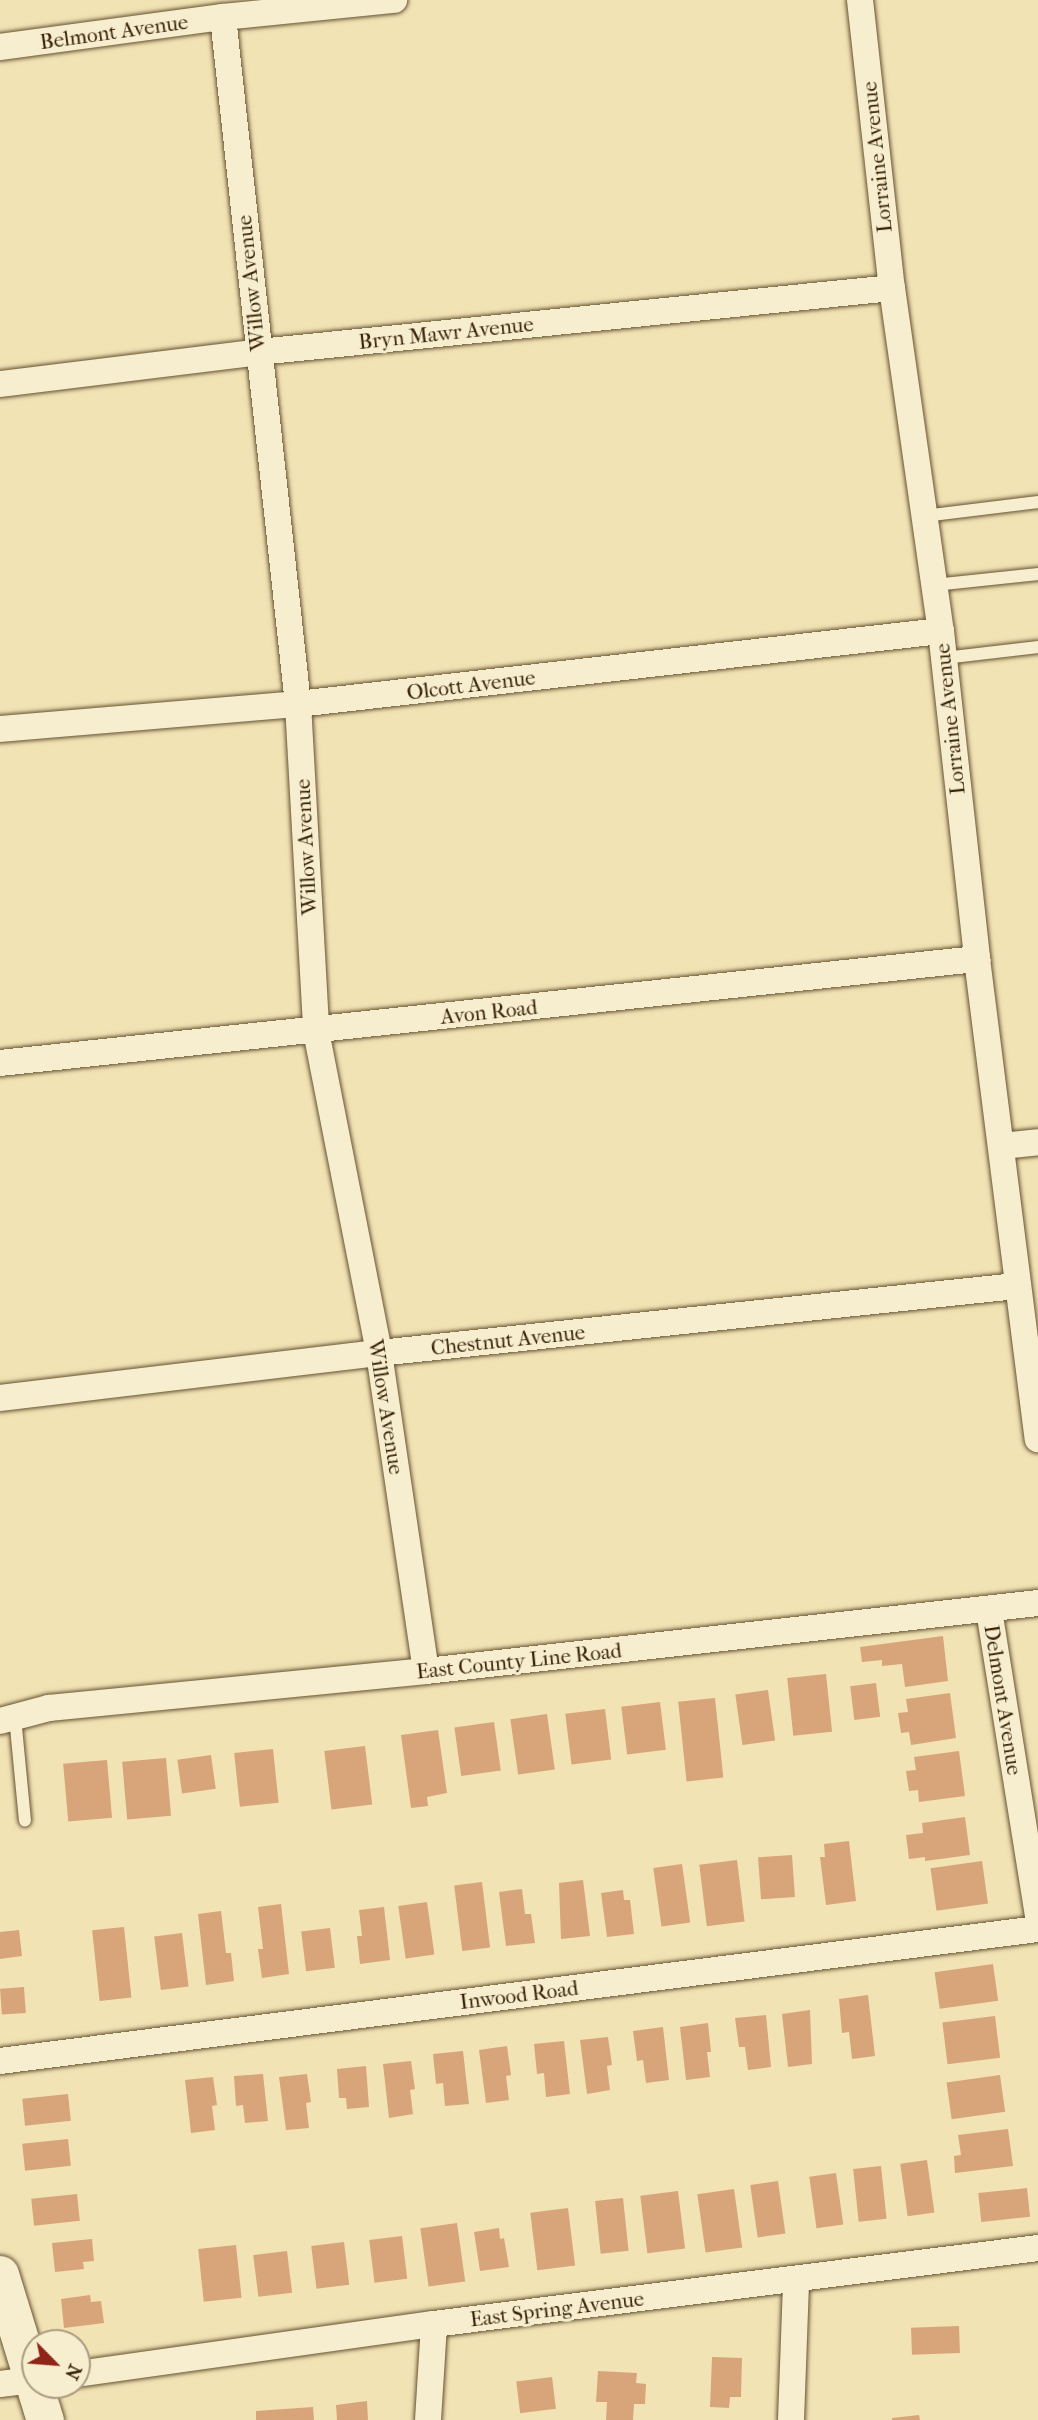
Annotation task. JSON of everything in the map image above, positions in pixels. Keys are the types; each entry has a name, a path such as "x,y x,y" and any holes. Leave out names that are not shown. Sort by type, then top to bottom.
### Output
{"main road":[{"path":"0,2274 21,2373"},
{"path":"33,2399 45,2420"}],"street":[{"name":"Belmont Avenue","path":"0,47 223,17 394,0"},
{"name":"Lorraine Avenue","path":"860,0 892,288 941,631 1016,1286 1038,1439"},
{"name":"Willow Avenue","path":"223,17 298,704 316,1031 379,1353 426,1671"},
{"name":"Bryn Mawr Avenue","path":"0,384 259,352 892,288"},
{"name":"Olcott Avenue","path":"0,729 298,704 941,631"},
{"name":"Avon Road","path":"0,1063 977,959"},
{"path":"1002,1146 1038,1142"},
{"name":"Chestnut Avenue","path":"0,1398 379,1353 1016,1286"},
{"name":"East County Line Road","path":"8,1719 48,1708 426,1671 1038,1603"},
{"name":"Delmont Avenue","path":"989,1609 1038,1915"},
{"name":"Inwood Road","path":"0,2061 1038,1929"},
{"name":"East Spring Avenue","path":"91,2372 434,2324 796,2281 1038,2248"},
{"path":"791,2420 796,2281"},
{"path":"428,2420 434,2324"}],"lane":[{"path":"924,516 1038,502"},
{"path":"934,585 1038,574"},
{"path":"944,658 1038,648"},
{"path":"8,1719 25,1821"}],"building":[{"path":"943,1636 948,1681 905,1687 902,1664 882,1666 882,1660 862,1662 860,1647"},
{"path":"826,1674 832,1732 793,1736 787,1678"},
{"path":"876,1683 880,1717 854,1720 850,1686"},
{"path":"768,1690 775,1741 742,1745 735,1695"},
{"path":"950,1693 956,1738 911,1745 909,1732 901,1733 898,1713 908,1712 906,1699"},
{"path":"715,1698 723,1778 687,1781 678,1702"},
{"path":"660,1702 666,1750 627,1754 621,1707"},
{"path":"605,1709 611,1760 572,1764 565,1714"},
{"path":"547,1714 555,1769 518,1775 510,1719"},
{"path":"494,1722 501,1771 461,1776 454,1728"},
{"path":"438,1730 447,1793 427,1797 428,1806 411,1808 401,1735"},
{"path":"365,1746 372,1805 331,1810 324,1751"},
{"path":"273,1749 279,1803 240,1807 234,1753"},
{"path":"959,1751 965,1796 919,1802 918,1790 909,1791 906,1771 916,1770 914,1757"},
{"path":"211,1755 216,1789 182,1793 177,1760"},
{"path":"166,1758 171,1816 127,1820 122,1762"},
{"path":"107,1760 112,1818 68,1822 63,1764"},
{"path":"965,1817 970,1855 925,1861 925,1857 909,1859 906,1835 923,1833 922,1823"},
{"path":"849,1841 856,1901 826,1905 820,1857 825,1857 824,1844"},
{"path":"792,1855 795,1897 761,1899 758,1857"},
{"path":"737,1860 745,1922 707,1926 699,1865"},
{"path":"982,1861 988,1904 936,1911 931,1868"},
{"path":"682,1864 690,1922 661,1926 653,1868"},
{"path":"583,1880 590,1936 561,1939 559,1883"},
{"path":"482,1882 490,1948 462,1951 454,1885"},
{"path":"522,1889 525,1914 531,1914 535,1943 506,1946 499,1892"},
{"path":"623,1890 624,1900 630,1900 634,1934 607,1937 601,1893"},
{"path":"427,1902 434,1954 406,1959 398,1906"},
{"path":"281,1904 289,1974 262,1978 258,1949 263,1949 258,1907"},
{"path":"384,1907 390,1960 360,1964 357,1936 362,1936 359,1910"},
{"path":"221,1911 226,1953 231,1953 234,1981 206,1985 198,1914"},
{"path":"124,1927 131,1998 100,2001 92,1930"},
{"path":"330,1928 335,1968 306,1971 301,1932"},
{"path":"19,1930 22,1956 0,1959 0,1932"},
{"path":"182,1933 189,1987 161,1990 154,1936"},
{"path":"993,1964 998,2001 940,2009 935,1972"},
{"path":"24,1987 26,2013 2,2015 0,1989"},
{"path":"868,1995 875,2056 852,2059 849,2032 842,2033 839,1999"},
{"path":"810,2010 812,2064 788,2067 782,2014"},
{"path":"766,2015 771,2067 748,2070 745,2047 739,2047 735,2018"},
{"path":"995,2016 1000,2058 948,2064 942,2022"},
{"path":"708,2023 710,2077 686,2080 680,2027"},
{"path":"663,2027 669,2080 646,2083 643,2060 637,2061 633,2031"},
{"path":"608,2037 612,2065 607,2066 610,2090 587,2094 580,2040"},
{"path":"564,2041 570,2094 546,2097 544,2073 537,2074 534,2044"},
{"path":"507,2046 511,2075 506,2076 509,2100 486,2103 479,2050"},
{"path":"463,2051 469,2104 445,2106 443,2083 436,2084 433,2054"},
{"path":"411,2061 415,2089 410,2090 413,2114 389,2118 383,2064"},
{"path":"366,2066 369,2107 347,2109 346,2098 339,2098 337,2069"},
{"path":"263,2074 268,2121 245,2123 243,2105 236,2106 234,2076"},
{"path":"307,2074 311,2102 306,2103 309,2128 286,2130 279,2077"},
{"path":"1000,2075 1005,2112 952,2119 947,2083"},
{"path":"213,2077 217,2105 212,2106 215,2130 191,2133 185,2080"},
{"path":"68,2094 71,2121 25,2126 22,2099"},
{"path":"1008,2129 1013,2166 955,2173 954,2156 961,2155 958,2135"},
{"path":"68,2139 71,2166 25,2171 22,2144"},
{"path":"927,2160 934,2212 908,2216 900,2164"},
{"path":"881,2166 887,2219 859,2222 853,2169"},
{"path":"836,2173 843,2224 816,2228 809,2177"},
{"path":"778,2181 785,2233 758,2237 750,2185"},
{"path":"1027,2188 1030,2217 981,2222 978,2193"},
{"path":"734,2189 742,2247 706,2253 697,2194"},
{"path":"678,2191 685,2249 647,2253 640,2196"},
{"path":"77,2194 80,2221 34,2226 31,2199"},
{"path":"623,2198 629,2251 601,2254 595,2201"},
{"path":"568,2208 575,2266 537,2270 530,2213"},
{"path":"457,2223 465,2281 429,2287 420,2228"},
{"path":"499,2228 500,2239 504,2238 509,2267 480,2271 474,2232"},
{"path":"402,2236 407,2279 374,2283 369,2240"},
{"path":"92,2239 94,2261 83,2262 84,2269 55,2272 52,2243"},
{"path":"344,2242 349,2285 316,2289 311,2246"},
{"path":"236,2245 242,2298 204,2302 198,2249"},
{"path":"287,2251 292,2293 258,2297 253,2255"},
{"path":"90,2295 91,2302 101,2301 104,2323 64,2328 61,2299"},
{"path":"959,2326 960,2353 912,2355 911,2328"},
{"path":"712,2357 742,2358 741,2397 730,2397 729,2408 710,2407"},
{"path":"598,2371 637,2373 636,2383 646,2384 645,2404 634,2404 633,2420 606,2420 607,2402 596,2402"},
{"path":"552,2377 556,2409 520,2413 516,2381"},
{"path":"367,2401 368,2420 337,2420 336,2405"},
{"path":"313,2407 314,2420 256,2420 256,2411"},
{"path":"919,2415 920,2420 892,2420 892,2418"}]}
